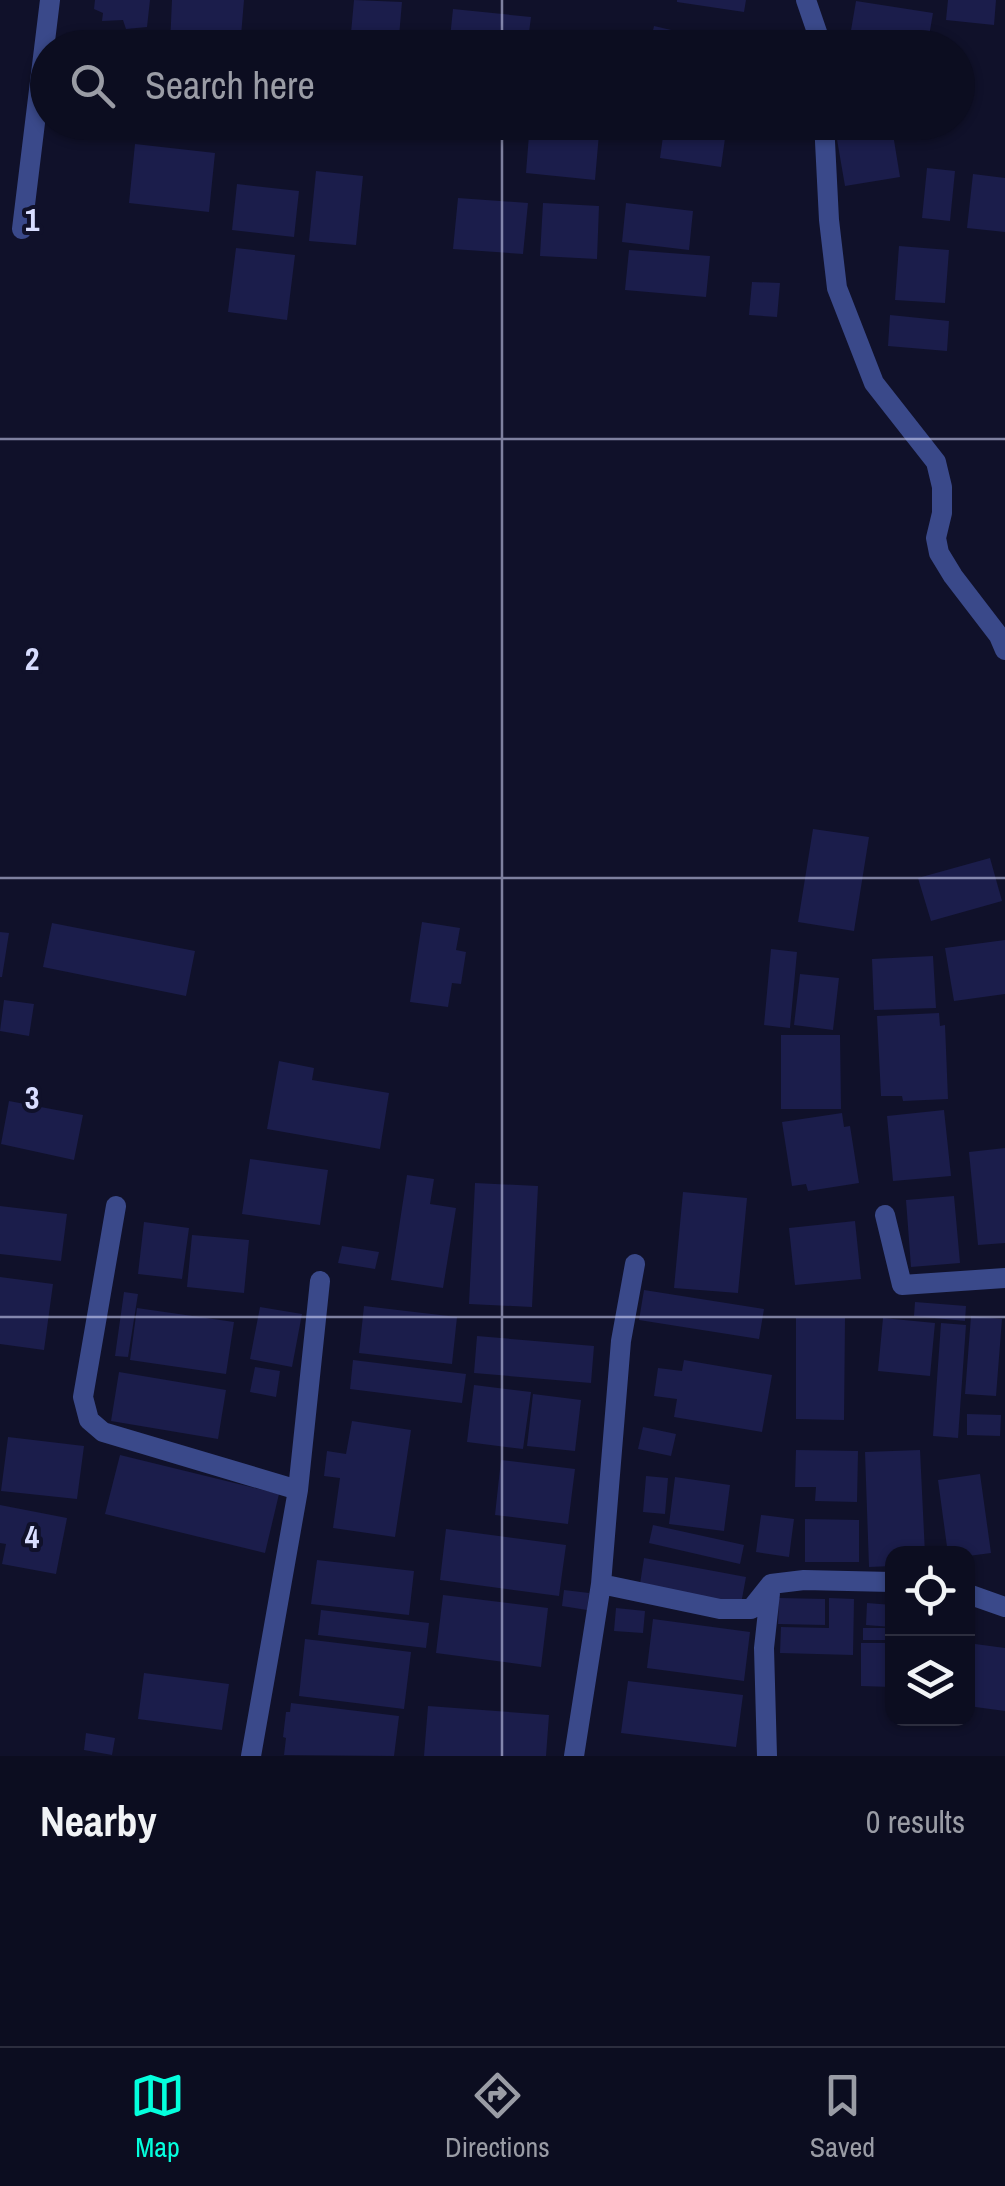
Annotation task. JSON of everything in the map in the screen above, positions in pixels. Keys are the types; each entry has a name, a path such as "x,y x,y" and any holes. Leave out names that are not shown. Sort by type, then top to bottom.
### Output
{"street":[{"path":"46,30 50,0"},
{"path":"806,0 816,30"},
{"path":"22,230 33,140"},
{"path":"825,140 836,288 874,384 936,462 942,487 942,513 936,538 939,553 1000,636 1005,650"},
{"path":"116,1206 83,1397 89,1420 103,1432 298,1490"},
{"path":"885,1215 902,1285 1005,1278"},
{"path":"574,1756 601,1584 621,1341 634,1264"},
{"path":"252,1756 298,1490 320,1281"},
{"path":"601,1584 720,1609 751,1609 770,1584 804,1580 885,1582"},
{"path":"767,1756 764,1648 770,1584"},
{"path":"975,1596 1005,1607"}],"building":[{"path":"95,0 150,0 147,27 126,29 123,20 102,21 103,13 94,9"},
{"path":"172,0 244,0 242,30 171,30"},
{"path":"354,0 402,2 400,30 351,30"},
{"path":"677,0 746,0 744,12"},
{"path":"948,0 996,0 994,25 946,20"},
{"path":"856,1 933,13 930,30 851,30"},
{"path":"453,9 531,17 529,30 451,30"},
{"path":"529,140 598,140 595,180 526,173"},
{"path":"662,140 725,140 721,167 660,158"},
{"path":"837,140 894,140 900,177 845,186"},
{"path":"135,144 215,153 209,212 129,203"},
{"path":"927,168 955,171 950,221 922,218"},
{"path":"316,171 363,176 356,245 309,241"},
{"path":"973,174 1005,178 1005,232 967,228"},
{"path":"237,184 299,191 294,237 232,230"},
{"path":"458,198 528,203 523,254 453,249"},
{"path":"543,203 599,206 597,259 540,256"},
{"path":"626,203 693,211 689,250 622,242"},
{"path":"899,246 949,250 945,303 895,300"},
{"path":"236,248 295,255 287,320 228,312"},
{"path":"629,250 710,256 706,297 625,290"},
{"path":"752,282 780,283 777,317 749,315"},
{"path":"890,315 949,321 947,351 888,346"},
{"path":"813,829 869,837 854,931 798,922"},
{"path":"990,858 1002,901 931,921 918,878"},
{"path":"422,922 460,928 456,950 466,952 461,984 452,983 448,1007 410,1002"},
{"path":"52,923 195,951 186,996 43,967"},
{"path":"0,932 9,933 2,977 0,977"},
{"path":"1005,940 1005,994 954,1001 945,948"},
{"path":"771,949 797,952 790,1028 764,1025"},
{"path":"933,956 936,1008 874,1010 872,959"},
{"path":"800,974 839,978 833,1030 794,1025"},
{"path":"4,1000 34,1004 29,1036 0,1031"},
{"path":"939,1013 940,1026 945,1025 948,1099 903,1101 902,1096 881,1096 877,1016"},
{"path":"781,1035 840,1035 841,1109 781,1109"},
{"path":"279,1061 314,1068 312,1080 389,1093 380,1149 267,1129"},
{"path":"9,1101 83,1115 74,1160 1,1144"},
{"path":"944,1110 951,1176 893,1181 887,1116"},
{"path":"842,1113 844,1127 850,1126 859,1183 808,1191 806,1184 792,1186 782,1122"},
{"path":"1005,1148 1005,1243 978,1245 969,1152"},
{"path":"250,1159 328,1170 320,1225 242,1214"},
{"path":"407,1175 434,1179 430,1204 456,1208 443,1288 391,1280"},
{"path":"475,1183 538,1186 532,1307 469,1304"},
{"path":"683,1192 747,1198 738,1293 674,1288"},
{"path":"954,1196 960,1263 911,1267 906,1200"},
{"path":"0,1206 67,1214 61,1261 0,1254"},
{"path":"855,1221 861,1279 795,1285 789,1228"},
{"path":"144,1222 189,1228 182,1279 138,1274"},
{"path":"192,1235 249,1240 244,1293 187,1287"},
{"path":"342,1246 379,1252 375,1269 338,1263"},
{"path":"0,1277 53,1284 44,1350 0,1344"},
{"path":"644,1290 764,1309 759,1339 639,1320"},
{"path":"124,1292 138,1294 128,1357 115,1356"},
{"path":"915,1302 966,1306 965,1321 914,1316"},
{"path":"364,1306 457,1317 452,1364 359,1353"},
{"path":"260,1307 302,1314 292,1367 250,1359"},
{"path":"137,1308 234,1322 226,1374 130,1360"},
{"path":"971,1316 1002,1319 996,1396 965,1394"},
{"path":"796,1318 845,1318 844,1420 796,1419"},
{"path":"883,1318 935,1323 930,1376 878,1371"},
{"path":"941,1323 966,1325 958,1438 933,1436"},
{"path":"477,1336 594,1346 591,1383 474,1373"},
{"path":"353,1360 466,1374 462,1403 350,1389"},
{"path":"684,1360 772,1375 762,1432 674,1417 677,1399 654,1396 658,1368 682,1371"},
{"path":"255,1367 280,1371 276,1397 250,1392"},
{"path":"119,1372 226,1390 218,1439 111,1421"},
{"path":"474,1385 531,1392 523,1449 467,1442"},
{"path":"533,1394 581,1400 575,1451 527,1446"},
{"path":"967,1414 1001,1415 1000,1436 967,1435"},
{"path":"352,1421 411,1430 395,1537 333,1528 340,1478 324,1476 327,1451 346,1454"},
{"path":"643,1427 676,1434 671,1456 638,1449"},
{"path":"8,1437 84,1446 77,1499 1,1491"},
{"path":"796,1450 858,1451 857,1502 815,1501 816,1487 795,1487"},
{"path":"920,1450 925,1546 885,1546 885,1566 869,1567 865,1452"},
{"path":"120,1455 279,1494 265,1553 105,1514"},
{"path":"501,1460 575,1469 568,1524 495,1515"},
{"path":"980,1474 991,1553 975,1555 975,1546 947,1546 938,1480"},
{"path":"646,1476 668,1478 665,1514 643,1512"},
{"path":"675,1477 730,1485 724,1531 669,1524"},
{"path":"0,1505 67,1518 56,1574 2,1564 6,1544 0,1543"},
{"path":"761,1515 794,1519 789,1557 756,1552"},
{"path":"805,1519 859,1520 859,1562 805,1562"},
{"path":"653,1525 744,1545 740,1564 649,1543"},
{"path":"446,1529 566,1545 559,1596 440,1580"},
{"path":"644,1558 746,1577 741,1604 640,1584"},
{"path":"317,1560 414,1571 409,1615 311,1604"},
{"path":"564,1590 589,1593 587,1610 562,1606"},
{"path":"443,1595 548,1608 541,1667 436,1653"},
{"path":"779,1598 825,1599 825,1625 778,1624"},
{"path":"829,1598 854,1599 853,1655 780,1653 781,1627 829,1628"},
{"path":"867,1603 885,1604 885,1626 866,1625"},
{"path":"616,1608 645,1611 643,1633 614,1631"},
{"path":"321,1610 429,1623 426,1648 318,1635"},
{"path":"653,1619 750,1632 744,1681 647,1668"},
{"path":"863,1628 885,1628 885,1640 863,1640"},
{"path":"305,1639 411,1652 404,1709 299,1696"},
{"path":"861,1643 885,1643 885,1687 861,1686"},
{"path":"975,1644 1005,1648 1005,1711 975,1707"},
{"path":"144,1673 229,1684 222,1730 138,1719"},
{"path":"628,1681 743,1695 736,1747 621,1733"},
{"path":"291,1703 399,1716 394,1756 284,1755 286,1712 290,1712"},
{"path":"428,1706 549,1715 546,1756 424,1756"},
{"path":"86,1733 115,1738 112,1755 84,1750"}]}
